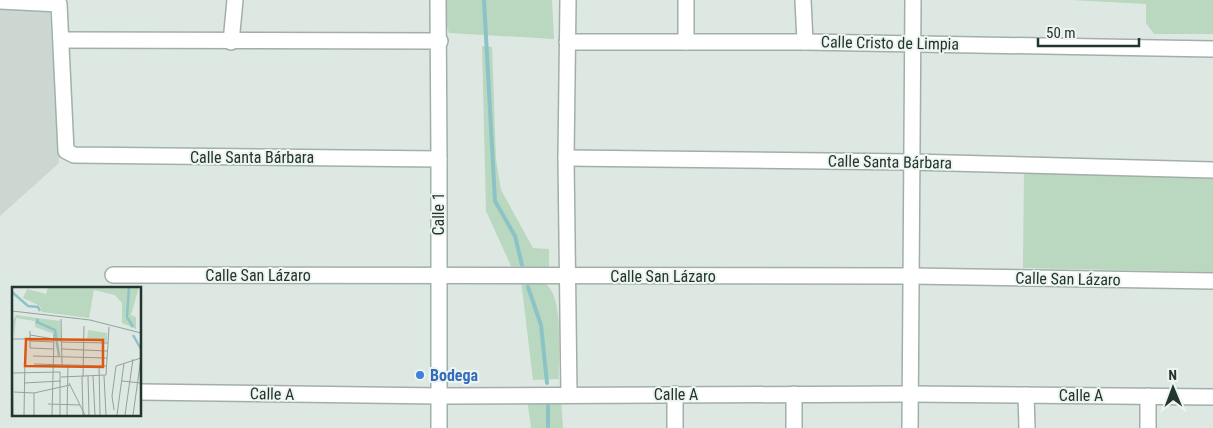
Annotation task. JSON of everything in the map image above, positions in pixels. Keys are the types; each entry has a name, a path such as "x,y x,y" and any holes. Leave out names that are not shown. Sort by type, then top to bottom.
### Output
{"street":[{"path":"231,42 234,0"},
{"name":"Calle 1","path":"438,0 440,41 439,428"},
{"path":"568,0 566,158 569,394"},
{"path":"686,0 686,42"},
{"path":"803,0 805,42"},
{"path":"910,428 912,276 910,162 913,0"},
{"path":"0,1 59,2 62,40 231,42 440,41"},
{"name":"Calle Santa Bárbara","path":"62,40 66,151 81,157 439,159"},
{"name":"Calle Cristo de Limpia","path":"567,42 805,42 1213,49"},
{"name":"Calle Santa Bárbara","path":"566,158 910,162 1213,170"},
{"name":"Calle San Lázaro","path":"113,275 912,276 1213,281"},
{"name":"Calle A","path":"141,392 439,396 910,394 1213,397"},
{"path":"675,394 675,428"},
{"path":"794,394 794,428"},
{"path":"1026,395 1027,428"},
{"path":"1148,396 1148,428"}],"shaded area":[{"path":"0,10 50,11 59,163 0,216"}],"green space":[{"path":"439,0 552,0 554,39 449,33"},
{"path":"1072,0 1213,0 1213,34 1154,34 1146,23 1146,4"},
{"path":"482,46 492,47 496,159 501,190 533,248 549,249 549,268 511,266 486,211"},
{"path":"1024,171 1213,176 1213,272 1023,268"},
{"path":"521,280 544,283 551,289 558,313 559,379 533,380"},
{"path":"527,399 561,400 563,428 531,428"}],"waterway":[{"path":"484,0 495,201 515,236 522,265"},
{"path":"528,287 541,325 547,383"},
{"path":"548,406 548,428"}],"place":[{"name":"Bodega","path":"420,375"}]}
